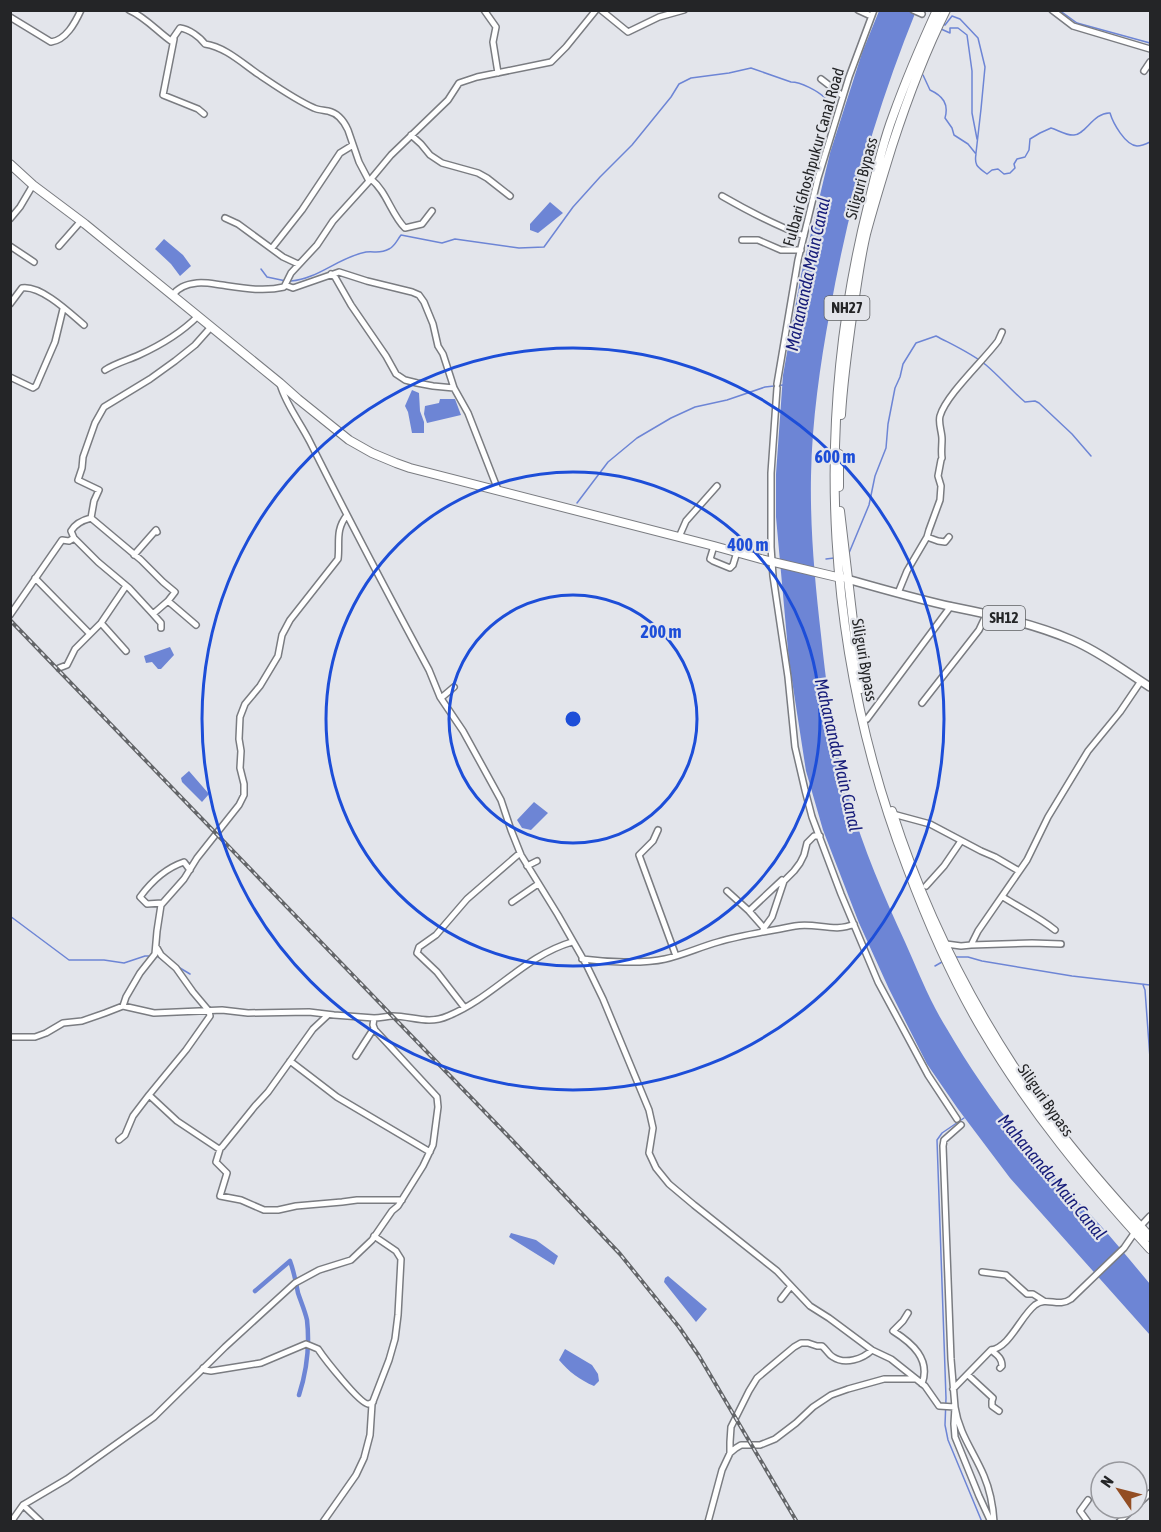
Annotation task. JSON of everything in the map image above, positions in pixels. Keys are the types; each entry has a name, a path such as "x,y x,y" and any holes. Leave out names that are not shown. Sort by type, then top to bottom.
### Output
{"highway":[{"name":"Siliguri Bypass","path":"941,13 893,116 881,152 854,264 848,303 839,368 834,472 850,663 866,737 892,829 903,858 979,1023 1018,1087 1077,1166 1137,1229 1150,1249"},
{"path":"10,164 349,440 372,453 410,468 843,578"},
{"name":"NH27","path":"843,578 859,683 882,780 918,883 946,949"},
{"name":"NH27","path":"1137,1229 1150,1237"}],"main road":[{"name":"SH12","path":"843,578 1021,622 1073,641 1147,684"}],"street":[{"path":"10,17 51,42 64,36 81,10"},
{"path":"129,10 171,41 174,38"},
{"path":"484,10 496,27 493,42 498,73"},
{"path":"173,295 180,287 198,283 248,289 284,287 291,273 317,245 333,221 391,155 448,100 459,83 469,78 554,61 596,10"},
{"path":"600,10 628,32 659,17 684,10"},
{"path":"858,10 872,13"},
{"path":"1052,10 1073,27 1150,49"},
{"name":"Fulbari Ghoshpukur Canal Road","path":"872,13 818,178 801,250 777,386 771,473 773,576 788,677 795,747 805,790 820,836 877,980 928,1075 957,1119"},
{"path":"204,114 198,109 163,95 174,38 180,28 199,38 205,44 231,55 283,91 316,110 332,112 345,125 363,170 370,180 380,187 396,218 405,228 422,224 432,211"},
{"path":"1144,71 1150,62"},
{"path":"821,79 843,96"},
{"path":"411,135 436,160 478,173 510,196"},
{"path":"272,248 302,210 340,153 353,145"},
{"path":"10,219 33,185"},
{"path":"722,196 753,214 804,236"},
{"path":"225,218 238,224 283,257 298,264"},
{"path":"59,246 81,221"},
{"path":"742,240 758,240 781,250 801,250"},
{"path":"10,246 34,262"},
{"path":"285,285 293,288 339,272 412,292 419,296 424,302 454,388 468,413 498,490"},
{"path":"331,274 396,374 405,380 417,383 454,388"},
{"path":"10,304 22,288 27,287 41,293 84,325"},
{"path":"10,378 25,386 33,388 36,386 54,342 63,309"},
{"path":"105,370 169,339 186,328 198,316"},
{"path":"91,518 99,490 78,480 78,476 101,412 107,405 175,361 195,345 211,327"},
{"path":"898,593 927,537 940,500 941,486 938,476 942,458 942,437 940,415 955,393 999,341 1002,332"},
{"path":"280,383 283,394 429,670 441,698 463,731 501,800 520,853 558,915 603,999 649,1110 653,1128 649,1153 656,1168 675,1190 777,1271 810,1306 872,1350 891,1359 922,1384 941,1407 954,1407"},
{"path":"679,537 686,521 717,486"},
{"path":"123,1006 140,973 154,956 162,903 190,870 244,795 240,768 240,717 245,704 260,686 278,656 282,635 290,620 338,560 338,537 347,515"},
{"path":"91,518 78,523 73,528 71,531 74,538 126,586 161,623 161,628"},
{"path":"91,518 176,592 153,614"},
{"path":"134,555 156,530 157,532"},
{"path":"927,537 938,542 945,542 949,537"},
{"path":"10,615 62,540 69,541 74,538"},
{"path":"714,546 710,559 730,568 737,552"},
{"path":"35,578 90,634"},
{"path":"59,668 67,664 75,649 101,623 126,586"},
{"path":"168,601 196,625"},
{"path":"867,719 951,606"},
{"path":"922,703 979,630 987,614"},
{"path":"101,623 126,651"},
{"path":"971,945 978,931 1027,860 1048,817 1088,751 1147,684"},
{"path":"441,698 454,687"},
{"path":"893,814 930,824 1019,871"},
{"path":"658,830 654,841 639,855 676,956"},
{"path":"763,931 772,917 784,881 794,871 804,855 807,843 814,836 820,836"},
{"path":"927,886 961,841"},
{"path":"464,1007 437,972 417,953 417,949 436,935 467,899 520,853"},
{"path":"527,866 537,861"},
{"path":"162,903 147,904 140,897 173,866 184,862 190,870"},
{"path":"749,911 792,870 794,871"},
{"path":"512,902 538,884"},
{"path":"727,891 749,911 763,931"},
{"path":"1003,897 1040,918 1055,930"},
{"path":"582,959 653,961 763,931 815,925 843,928 854,924"},
{"path":"10,1037 46,1033 63,1023 82,1021 123,1006 154,1013 222,1010 258,1013 299,1012 374,1018 393,1016 422,1021 447,1017 496,986 526,963 572,942"},
{"path":"946,949 971,945 1061,944"},
{"path":"119,1140 125,1135 133,1116 210,1016 209,1011 173,965 161,955 156,946"},
{"path":"328,1015 313,1029 268,1092 220,1149 216,1162 227,1173 220,1196 241,1200 264,1210 357,1200 402,1200"},
{"path":"356,1056 374,1028 374,1018"},
{"path":"11,1521 23,1505 67,1479 154,1417 225,1347 297,1282 319,1270 351,1260 361,1252 402,1200 433,1145 438,1107 437,1097 374,1028"},
{"path":"290,1061 337,1097 430,1152"},
{"path":"149,1095 189,1130 220,1149"},
{"path":"962,1125 944,1140 943,1146 954,1424 956,1437 979,1496 992,1521"},
{"path":"982,1272 1005,1275 1026,1294 1033,1293 1044,1301 1062,1304 1124,1248 1137,1229 1150,1216"},
{"path":"322,1521 356,1475 364,1458 370,1435 373,1402 395,1339 401,1259 396,1251 374,1236"},
{"path":"781,1299 791,1286"},
{"path":"953,1389 991,1350 996,1350 1005,1342 1030,1309 1044,1301"},
{"path":"908,1313 893,1331 921,1356 925,1375 922,1384"},
{"path":"708,1521 719,1477 730,1453 731,1427 757,1378 801,1343 822,1346 834,1357 848,1360 865,1356 872,1350"},
{"path":"203,1368 212,1371 261,1363 308,1344 318,1349 357,1396 366,1403 373,1402"},
{"path":"991,1350 1000,1357 1002,1364 1000,1368"},
{"path":"968,1375 993,1398 992,1406 999,1411"},
{"path":"730,1453 741,1445 760,1445 775,1439 831,1395 884,1379 915,1379"},
{"path":"954,1407 962,1434 985,1477 991,1499 992,1521"},
{"path":"1088,1500 1080,1511 1088,1521"},
{"path":"23,1505 41,1521"},
{"path":"993,1514 999,1521"}],"water":[{"name":"Mahananda Main Canal","path":"879,11 916,11 876,121 837,272 823,352 812,455 811,516 815,576 826,677 839,759 867,854 935,1008 969,1065 1018,1133 1150,1284 1150,1335 1010,1178 927,1064 859,923 823,830 806,771 789,661 776,517 776,474 783,375 801,275 830,153 862,53"},
{"path":"550,202 563,213 538,233 530,230 530,224"},
{"path":"164,239 183,255 191,266 180,276 155,249"},
{"path":"412,390 419,393 424,433 412,433 405,406"},
{"path":"440,399 455,399 461,415 427,423 424,414 425,406 439,403"},
{"path":"170,647 174,655 161,669 158,669 152,662 146,663 144,656"},
{"path":"189,771 209,794 202,802 182,782 181,778"},
{"path":"534,802 548,813 531,830 522,828 517,820"},
{"path":"511,1233 536,1240 558,1256 554,1265 509,1237"},
{"path":"668,1276 707,1309 696,1322 664,1282"},
{"path":"565,1349 592,1365 598,1374 599,1381 594,1386 575,1375 559,1360"}],"waterway":[{"path":"1059,10 1077,23 1150,43"},
{"path":"943,24 945,25 952,16 960,19 978,38 985,67 976,153"},
{"path":"941,29 950,33 950,28 958,28 967,35 972,71 972,113 977,139"},
{"path":"291,281 310,276 356,255 386,251 401,235 442,243 455,239 519,248 544,247 573,207 632,145 679,84 691,78 751,68 804,85 825,98"},
{"path":"923,75 930,90 944,101 945,118 954,135 968,144 976,154 977,166 987,174 998,169 1004,174 1010,173 1015,168 1014,164 1017,159 1025,157 1029,150 1030,139 1040,133 1051,128 1068,135 1078,134 1104,114 1110,113 1120,133 1128,142 1139,146 1150,142"},
{"path":"261,269 267,277 286,281"},
{"path":"849,553 869,505 875,476 886,448 895,388 903,364 916,343 936,336 962,349 986,365 1025,402 1039,403 1072,434 1091,456"},
{"path":"577,503 608,462 637,438 671,418 695,407 727,400 765,387 783,385"},
{"path":"826,559 834,558"},
{"path":"10,916 69,960 104,960 124,963 152,956"},
{"path":"157,956 165,962"},
{"path":"955,957 968,957 1072,976 1150,985"},
{"path":"935,966 942,962"},
{"path":"175,965 190,974"},
{"path":"1143,985 1150,1058"},
{"path":"964,1118 942,1133 937,1140 945,1425 948,1440 982,1522"},
{"path":"255,1291 290,1261 308,1330 307,1358 299,1395"}],"railway":[{"path":"10,620 620,1254 679,1327 699,1356 797,1522"}]}
